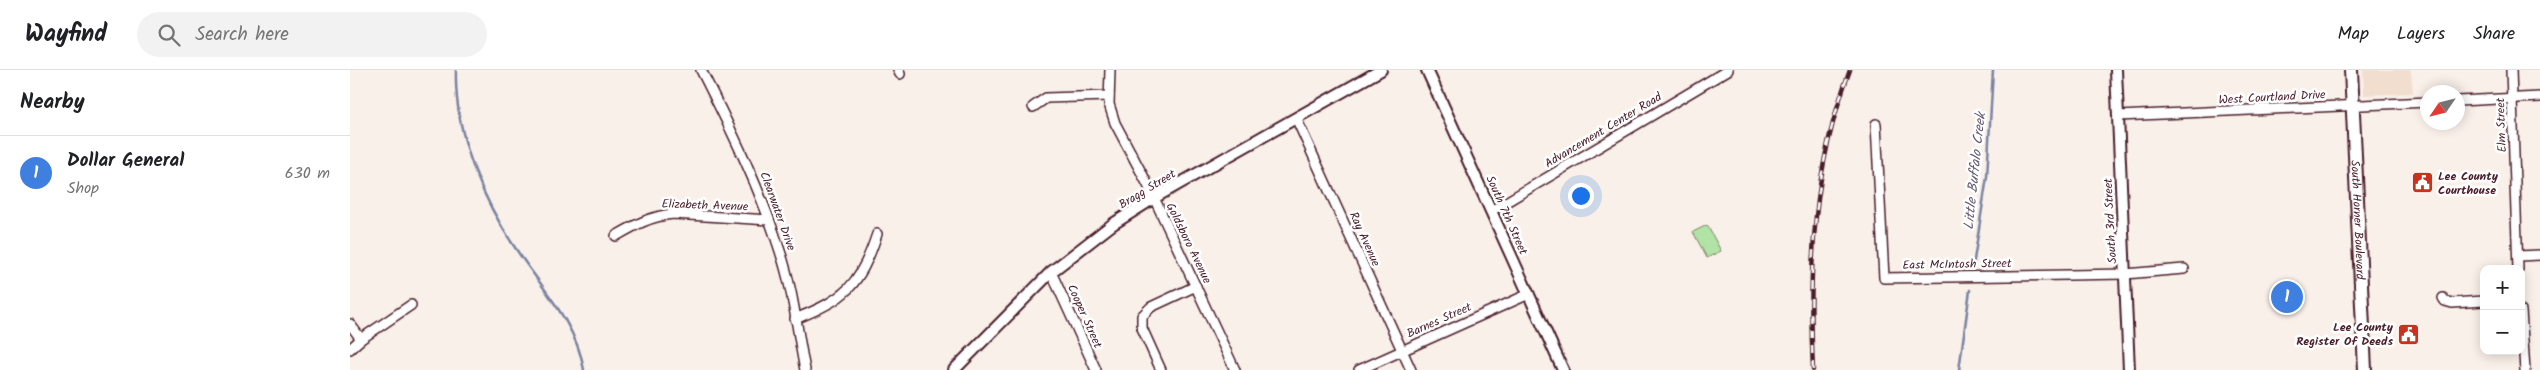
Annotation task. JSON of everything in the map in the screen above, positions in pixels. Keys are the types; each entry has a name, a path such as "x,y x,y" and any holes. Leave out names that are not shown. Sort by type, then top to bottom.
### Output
{"main road":[{"name":"South Horner Boulevard","path":"2351,70 2365,370"}],"street":[{"name":"Clearwater Drive","path":"701,70 748,166 770,220 789,282 805,370"},
{"name":"Goldsboro Avenue","path":"1110,70 1109,96 1115,123 1154,198 1235,370"},
{"name":"Bragg Street","path":"954,370 1051,272 1113,224 1154,198 1382,70"},
{"name":"South 7th Street","path":"1428,70 1563,370"},
{"name":"Advancement Center Road","path":"1491,211 1728,70"},
{"name":"South 3rd Street","path":"2116,70 2129,370"},
{"name":"Elm Street","path":"2511,70 2518,265"},
{"path":"1033,107 1046,98 1109,96"},
{"path":"2465,101 2540,97"},
{"name":"West Courtland Drive","path":"2118,116 2420,102"},
{"name":"Ray Avenue","path":"1296,118 1411,370"},
{"name":"East McIntosh Street","path":"1876,124 1884,278 2125,274 2184,269"},
{"name":"Elizabeth Avenue","path":"616,236 640,222 658,216 674,214 770,220"},
{"path":"795,319 822,309 840,297 858,279 867,263 876,234"},
{"path":"2518,256 2540,255"},
{"name":"Cooper Street","path":"1051,272 1096,370"},
{"path":"1161,370 1142,328 1142,316 1151,307 1196,286"},
{"name":"Barnes Street","path":"1359,370 1529,294"},
{"path":"2443,298 2445,301 2452,303 2480,301"},
{"path":"350,349 361,339 411,305"},
{"path":"350,324 361,339"},
{"path":"2524,355 2525,370"}],"shaded area":[{"path":"2363,70 2411,70 2413,93 2364,95"}],"green space":[{"path":"1707,225 1721,251 1707,258 1693,232"}],"waterway":[{"path":"456,70 460,119 473,167 494,213 567,324 580,354 584,370"},
{"name":"Little Buffalo Creek","path":"1972,273 1987,177 1993,70"},
{"name":"Little Buffalo Creek","path":"1959,370 1970,290"}],"railway":[{"path":"1813,370 1811,294 1816,218 1828,143 1850,70"}],"place":[{"name":"Lee County Courthouse","path":"2422,183"},
{"name":"Dollar General","path":"2287,297"},
{"name":"Lee County Register Of Deeds","path":"2409,334"}]}
